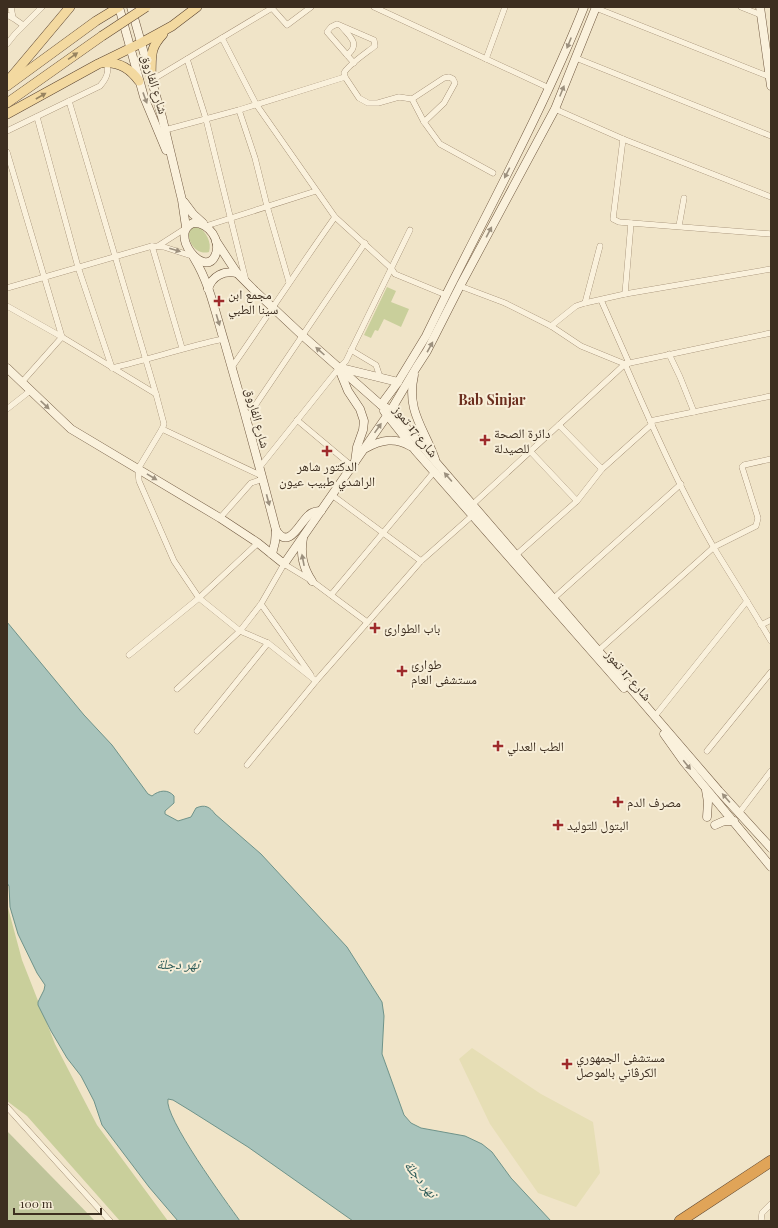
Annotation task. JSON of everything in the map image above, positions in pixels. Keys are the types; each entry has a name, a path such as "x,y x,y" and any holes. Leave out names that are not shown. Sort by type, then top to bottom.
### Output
{"highway":[{"path":"689,1221 735,1189 771,1161"},
{"path":"680,1221 771,1168"}],"main road":[{"path":"7,82 70,7"},
{"path":"7,86 96,21 119,7"},
{"name":"شارع الفاروق","path":"119,7 139,81 153,120 173,166"},
{"name":"شارع الفاروق","path":"131,7 165,130 182,200 186,240 193,257 202,272 208,289 232,367 276,530"},
{"path":"7,103 146,7"},
{"path":"7,114 142,43 172,26 197,7"},
{"path":"381,405 398,382 432,324 563,60 584,7"},
{"path":"7,368 71,429 220,518 258,543 284,564 389,413 427,351 460,286 555,109 596,7"},
{"path":"761,11 771,86"},
{"path":"151,78 154,44 172,26"},
{"path":"102,63 123,66 132,72 139,81"},
{"path":"514,160 525,166"},
{"name":"شارع الفاروق","path":"182,200 190,211 212,234 237,273 303,336"},
{"path":"186,228 193,223 201,223 205,225"},
{"path":"193,257 204,262 212,259 216,253 216,242"},
{"path":"208,289 212,281 217,276 225,272 237,273"},
{"name":"شارع 17 تموز","path":"303,336 389,413 436,468 473,515 663,732 684,762 771,867"},
{"path":"339,368 398,382"},
{"path":"339,368 348,391 360,409 364,421 354,465"},
{"path":"416,368 412,385 414,411 431,447 436,468"},
{"name":"شارع 17 تموز","path":"389,413 415,450 436,468 472,505 771,848"},
{"path":"365,448 377,442 394,440 415,450"},
{"path":"276,530 281,536 291,536 297,532 309,515 321,511"},
{"path":"272,554 276,530"},
{"path":"303,536 302,560 312,581"},
{"path":"705,787 708,802 707,817"},
{"path":"715,825 724,821 734,821"}],"street":[{"path":"11,7 13,18"},
{"path":"7,44 23,25 42,7"},
{"path":"151,78 187,59 272,8 287,25 311,7"},
{"path":"374,7 549,88"},
{"path":"486,59 505,7"},
{"path":"596,7 770,77"},
{"path":"741,7 761,11"},
{"path":"7,15 23,25"},
{"path":"354,63 327,32 331,27 337,24 374,40 375,46 354,63 346,68 344,73 345,77 359,98 368,103 378,103 399,98 412,99 444,78 449,77 453,79 455,83 444,103 424,122"},
{"path":"341,26 353,40 355,46 354,49 347,55"},
{"path":"222,38 256,104 335,216 392,268 395,274 446,295"},
{"path":"576,58 771,136"},
{"path":"187,59 206,119 246,282"},
{"path":"7,132 95,88 103,82 108,72 102,63"},
{"path":"165,130 239,110 345,77"},
{"path":"412,99 424,122 440,144 493,173"},
{"path":"69,101 164,424 162,430 138,469 139,481 174,561 199,598 240,631 268,643 316,681"},
{"path":"555,109 623,139 771,197"},
{"path":"239,110 255,158 289,282"},
{"path":"36,117 78,267 112,368"},
{"path":"623,139 614,219 619,222 771,234"},
{"path":"7,152 62,337"},
{"path":"205,225 316,191"},
{"path":"679,226 684,198"},
{"path":"232,367 335,216"},
{"path":"625,294 631,223"},
{"path":"7,288 115,256 155,246 186,228"},
{"path":"220,518 261,474 297,420 346,361 410,230"},
{"path":"246,419 365,243"},
{"path":"155,246 193,257"},
{"path":"155,246 182,348"},
{"path":"585,303 600,246"},
{"path":"551,326 576,306 585,303 625,294 771,269"},
{"path":"460,286 505,303 551,326 581,346 627,363"},
{"path":"601,300 651,423 681,484 714,547 771,642"},
{"path":"7,306 62,337 156,394"},
{"path":"472,505 627,363 771,333"},
{"path":"22,382 62,337"},
{"path":"112,368 146,360 182,348 223,339"},
{"path":"352,350 376,365 380,377"},
{"path":"669,354 694,412"},
{"path":"7,409 30,391"},
{"path":"516,555 577,501 602,469 651,423 694,412 771,396"},
{"path":"297,420 354,465"},
{"path":"559,424 602,469"},
{"path":"162,430 261,474"},
{"path":"530,451 577,501"},
{"path":"599,650 714,547 753,528 757,524 758,518 742,467 744,464 771,459"},
{"path":"331,595 436,468"},
{"path":"554,598 681,484"},
{"path":"332,495 421,561"},
{"path":"247,765 316,681 421,561 473,515"},
{"path":"129,655 199,598 258,543"},
{"path":"177,689 240,631 261,604 284,564 312,581 367,622"},
{"path":"655,716 747,602"},
{"path":"261,604 316,681"},
{"path":"762,625 771,620"},
{"path":"197,731 268,643"},
{"path":"707,751 771,672"},
{"path":"739,813 771,771"},
{"path":"7,1106 110,1221"},
{"path":"761,1221 762,1213 771,1204"}],"shaded area":[{"path":"472,1048 541,1094 593,1122 600,1173 576,1207 538,1193 490,1124 459,1059"}],"green space":[{"path":"198,226 204,231 208,238 210,245 209,252 204,253 192,246 189,232 191,228"},
{"path":"387,287 396,291 391,302 409,309 401,327 384,319 378,331 375,330 371,338 364,335"},
{"path":"7,904 22,960 55,1044 97,1125 168,1221 120,1221 27,1116 7,1101"},
{"path":"7,1131 95,1221 7,1221"}],"water":[{"name":"نهر دجلة","path":"7,622 84,715 112,745 148,794 152,796 158,792 166,791 174,796 174,803 165,811 165,814 178,821 191,817 196,808 205,806 209,808 261,854 347,947 382,1002 384,1016 382,1054 404,1115 411,1123 421,1128 465,1136 482,1144 492,1152 511,1178 551,1221 353,1221 248,1147 173,1100 168,1099 169,1108 175,1123 185,1140 197,1160 240,1221 178,1221 149,1187 102,1125 94,1101 81,1076 67,1058 51,1031 38,1005 45,985 37,973 18,934 10,907 9,886 7,883"}],"place":[{"name":"مجمع ابن سينا الطبي","path":"219,301"},
{"name":"دائرة الصحة للصيدلة","path":"485,440"},
{"name":"الدكتور شاهر الراشدي طبيب عيون","path":"327,451"},
{"name":"باب الطوارئ","path":"375,628"},
{"name":"طوارئ مستشفى العام","path":"402,671"},
{"name":"الطب العدلي","path":"498,746"},
{"name":"مصرف الدم","path":"618,802"},
{"name":"البتول للتوليد","path":"558,825"},
{"name":"مستشفى الجمهوري الكرڤاني بالموصل","path":"567,1064"}],"district":[{"name":"Bab Sinjar","path":"492,400"}]}
